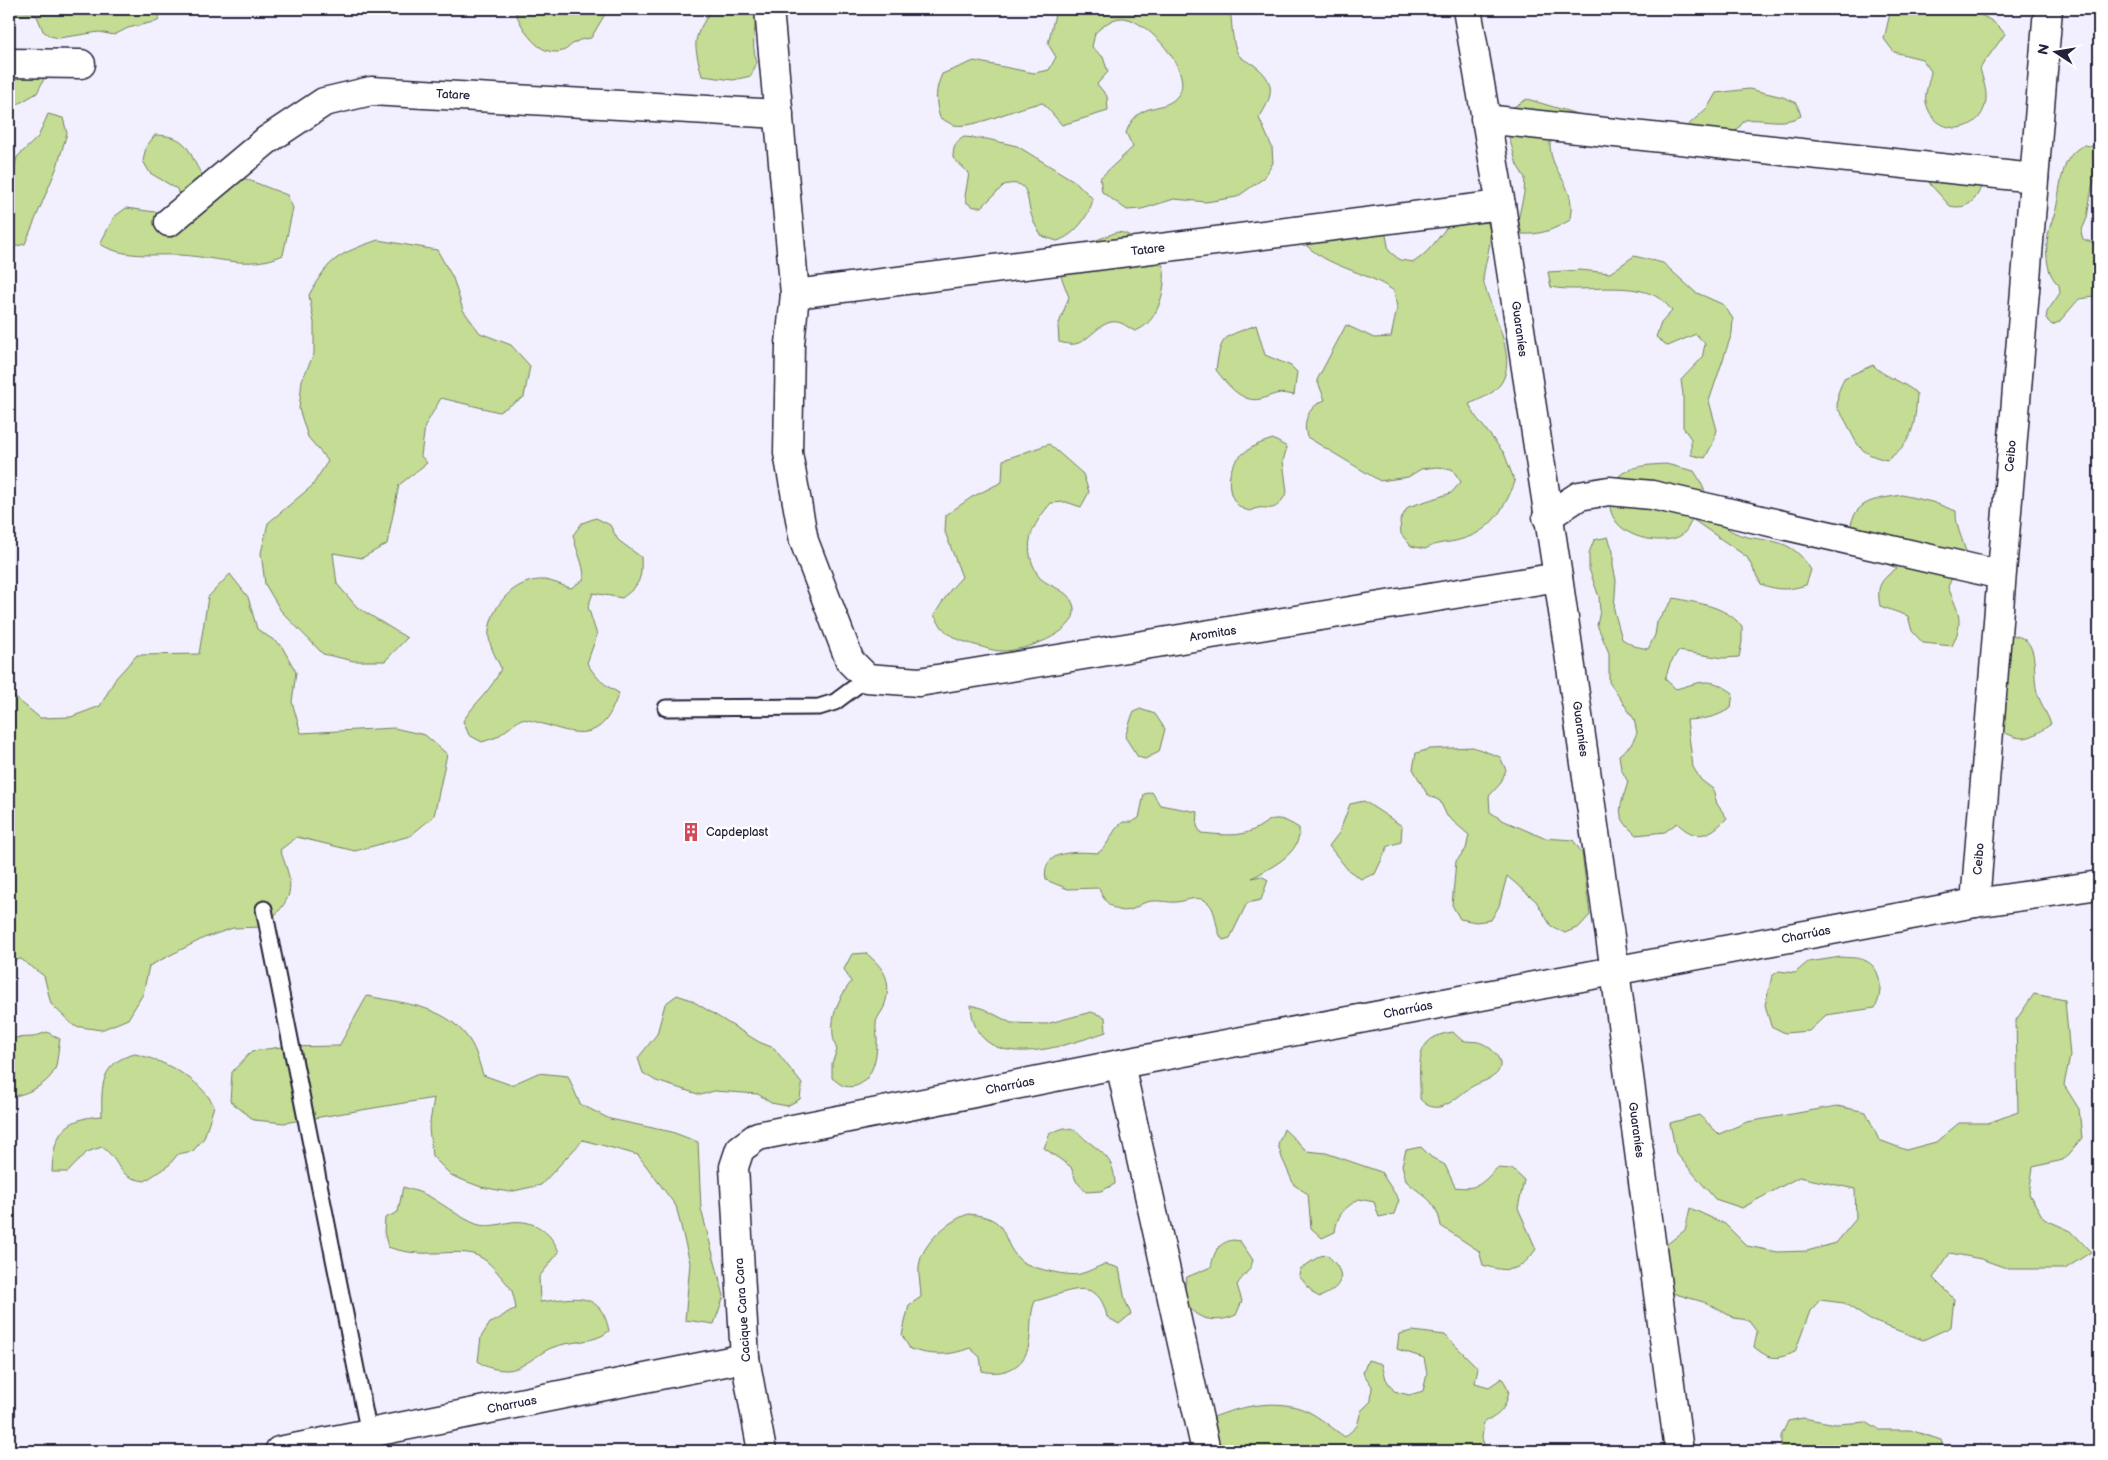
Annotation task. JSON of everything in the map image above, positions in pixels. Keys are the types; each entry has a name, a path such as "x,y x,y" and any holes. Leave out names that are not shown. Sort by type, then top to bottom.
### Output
{"street":[{"path":"769,9 795,294 790,344 788,453 804,541 850,662 867,678"},
{"name":"Guaraníes","path":"1467,9 1501,205 1547,517 1558,577 1615,971 1679,1451"},
{"name":"Ceibo","path":"1975,903 2048,9"},
{"path":"9,63 82,64"},
{"name":"Tatare","path":"169,222 267,140 324,102 371,91 779,114"},
{"path":"1486,119 2034,178"},
{"name":"Tatare","path":"795,294 1501,205"},
{"path":"1547,517 1579,496 1609,491 1652,495 2001,575"},
{"name":"Aromitas","path":"867,678 919,682 1558,577"},
{"name":"Charrúas","path":"734,1167 740,1149 758,1136 1120,1064 1975,903 2099,886"},
{"path":"1120,1064 1206,1451"},
{"name":"Cacique Cara Cara","path":"734,1167 745,1358 762,1451"},
{"name":"Charruas","path":"279,1451 371,1443 745,1358"}],"lane":[{"path":"666,708 819,707 835,702 867,678"},
{"path":"264,909 371,1443"}],"green space":[{"path":"1937,8 1968,11 1995,23 2005,34 1980,68 1986,99 1983,111 1968,126 1958,128 1947,127 1930,114 1926,102 1926,91 1931,71 1922,59 1894,52 1884,39 1891,9"},
{"path":"9,9 162,9 158,21 128,28 114,35 99,32 59,38 50,36 43,31 37,16 29,14 9,16"},
{"path":"514,9 608,9 591,38 578,41 563,51 554,52 546,50 532,40 526,33"},
{"path":"712,9 755,9 754,47 757,62 751,76 733,80 702,76 696,41 701,27"},
{"path":"1051,9 1230,9 1233,39 1238,54 1261,71 1269,83 1270,96 1259,118 1272,147 1273,163 1264,178 1237,197 1206,202 1174,199 1142,209 1127,210 1102,192 1100,178 1133,147 1126,133 1131,122 1144,111 1173,100 1179,94 1182,84 1180,72 1174,59 1165,47 1143,26 1132,20 1122,18 1110,21 1095,33 1092,47 1103,57 1108,72 1097,84 1107,96 1108,111 1062,125 1043,103 1021,108 974,124 954,125 940,118 936,96 942,74 974,61 1034,73 1049,70 1056,57 1048,44 1055,14"},
{"path":"9,56 47,73 37,93 18,104 9,101"},
{"path":"1749,89 1783,97 1797,103 1801,116 1787,121 1745,120 1736,131 1731,144 1685,128 1708,107 1716,93"},
{"path":"1527,99 1624,128 1550,142 1553,159 1567,188 1571,206 1570,220 1558,227 1535,234 1522,234 1518,220 1525,178 1517,165 1509,137 1508,123 1512,108"},
{"path":"48,114 63,118 67,133 57,167 25,244 9,248 9,192 17,157 38,137"},
{"path":"155,135 178,139 184,144 209,183 228,172 287,195 293,208 283,255 260,261 237,262 179,255 133,254 111,249 100,244 114,217 126,208 170,214 181,203 177,189 150,173 143,161 146,147"},
{"path":"964,137 987,139 1017,146 1076,182 1093,199 1080,225 1069,235 1057,241 1042,236 1033,220 1026,193 1022,186 1018,184 1004,185 982,207 974,207 967,203 965,196 969,173 953,158 955,146"},
{"path":"2085,145 2099,148 2096,180 2092,187 2087,218 2081,232 2083,239 2099,245 2099,293 2094,297 2079,299 2059,322 2052,325 2046,319 2047,312 2060,293 2059,285 2054,280 2048,266 2048,234 2066,163 2077,149"},
{"path":"1931,154 1963,159 1987,169 1980,191 1972,202 1959,207 1950,206 1930,184 1925,168"},
{"path":"1458,215 1488,223 1490,244 1483,279 1502,336 1507,365 1504,378 1496,389 1487,396 1469,404 1476,417 1504,453 1515,482 1500,512 1486,527 1467,538 1437,544 1425,549 1411,546 1401,534 1400,520 1408,507 1451,493 1461,482 1452,469 1437,467 1421,469 1408,477 1380,481 1307,437 1305,425 1308,415 1315,406 1325,400 1317,380 1346,325 1374,338 1391,337 1397,308 1394,291 1371,278 1322,257 1302,241 1379,222 1386,235 1389,251 1400,260 1414,262 1432,246"},
{"path":"1117,232 1128,235 1152,249 1162,265 1164,279 1162,297 1154,314 1149,322 1135,331 1121,323 1114,322 1102,326 1081,342 1071,344 1059,342 1058,326 1069,297 1060,274 1094,241"},
{"path":"378,240 437,250 453,278 463,310 480,333 511,345 530,366 524,397 499,412 441,398 425,426 421,456 427,463 399,485 387,544 362,558 333,553 337,584 357,607 407,638 385,661 354,661 323,654 281,611 265,584 261,553 268,523 312,486 328,461 308,437 299,409 302,380 314,354 314,323 309,295 329,265 336,259 353,249"},
{"path":"1634,256 1663,263 1695,292 1724,305 1733,319 1732,333 1709,401 1717,430 1705,458 1691,455 1691,439 1683,427 1681,380 1702,358 1705,344 1696,334 1668,346 1656,337 1661,323 1672,311 1661,300 1648,293 1632,289 1565,289 1551,287 1548,272 1580,270 1610,273"},
{"path":"1256,325 1265,355 1291,366 1297,372 1294,395 1278,394 1256,400 1249,399 1236,392 1216,370 1220,349 1226,338"},
{"path":"1873,365 1917,394 1914,423 1908,439 1887,460 1875,457 1860,447 1837,408 1838,393 1844,378"},
{"path":"1273,439 1287,447 1283,461 1287,492 1282,500 1273,508 1256,508 1250,511 1243,509 1236,503 1231,494 1229,483 1233,465 1245,452"},
{"path":"1049,444 1083,474 1089,492 1081,507 1066,502 1051,503 1040,517 1032,532 1029,547 1030,556 1040,578 1069,597 1074,608 1073,617 1067,626 1046,640 1010,651 991,650 956,638 946,632 934,615 951,589 962,577 945,532 946,515 972,497 1002,482 1003,460"},
{"path":"1666,464 1694,471 1715,514 1723,525 1745,536 1780,543 1791,548 1801,556 1811,570 1806,585 1784,589 1761,584 1747,557 1692,519 1684,533 1679,537 1669,539 1650,539 1624,530 1613,517 1610,509 1611,493 1616,479 1634,468"},
{"path":"1902,495 1932,502 1956,511 1957,525 1966,552 1968,566 1954,573 1948,587 1959,616 1958,629 1952,646 1923,643 1912,631 1908,616 1880,606 1879,588 1887,576 1897,568 1870,558 1849,537 1854,516 1865,504 1881,498"},
{"path":"596,518 610,525 618,540 641,557 639,581 633,589 622,598 593,593 588,607 597,635 587,663 601,681 619,693 609,715 596,728 587,732 565,730 521,719 497,737 482,742 469,735 463,721 489,689 501,668 489,640 491,621 500,602 515,588 524,583 545,580 571,588 584,579 583,568 573,535 582,523"},
{"path":"1608,537 1613,551 1613,566 1616,580 1614,610 1622,639 1634,646 1648,649 1655,635 1657,622 1674,598 1719,609 1742,626 1742,642 1739,657 1723,658 1678,651 1670,664 1665,679 1676,689 1711,682 1733,693 1731,708 1710,717 1687,720 1693,767 1701,780 1713,789 1717,804 1727,818 1709,833 1697,835 1690,833 1677,823 1665,832 1636,835 1621,816 1621,805 1628,782 1621,769 1619,755 1631,745 1637,733 1634,719 1609,682 1609,653 1597,625 1600,611 1599,597 1589,569 1589,553 1594,540"},
{"path":"230,574 248,597 257,629 281,645 296,672 292,702 301,733 394,728 425,735 447,754 434,816 410,836 355,851 297,837 280,850 290,884 289,893 281,908 263,927 233,928 204,938 149,966 143,994 128,1019 101,1030 74,1026 51,1004 44,976 21,959 9,961 9,692 40,718 71,717 100,706 116,678 137,655 199,654 208,597"},
{"path":"2007,635 2026,641 2031,647 2037,692 2051,724 2037,734 2026,738 2020,738 1998,729 2001,699 2008,687 1996,668"},
{"path":"1140,709 1155,714 1165,729 1159,752 1145,759 1138,757 1125,737 1133,713"},
{"path":"1473,747 1500,757 1506,770 1500,784 1489,796 1490,812 1502,820 1544,838 1573,840 1582,853 1590,915 1579,927 1565,933 1551,926 1536,901 1507,876 1499,906 1491,920 1476,922 1460,919 1452,905 1456,861 1466,849 1469,835 1447,816 1440,801 1427,794 1413,769 1416,753 1430,749"},
{"path":"1152,792 1160,805 1198,812 1197,826 1201,833 1241,834 1258,828 1274,819 1280,819 1299,828 1299,837 1296,845 1284,859 1252,878 1261,876 1268,880 1261,900 1247,903 1230,938 1223,940 1212,908 1201,899 1177,902 1151,901 1133,909 1122,911 1107,903 1099,888 1068,889 1046,880 1046,870 1049,862 1055,857 1062,854 1081,852 1098,853 1102,850 1119,825 1123,822 1132,822 1139,818 1144,794"},
{"path":"1364,801 1402,826 1401,842 1388,846 1375,874 1361,879 1348,870 1329,846 1339,833 1350,804"},
{"path":"866,953 886,976 887,998 876,1022 877,1050 870,1074 860,1084 853,1087 844,1086 832,1078 832,1063 837,1050 833,1032 834,1014 845,990 851,982 844,969 852,954"},
{"path":"1841,957 1861,959 1870,963 1875,968 1880,981 1880,989 1875,1008 1826,1015 1809,1031 1785,1033 1771,1026 1765,1005 1772,976 1779,971 1795,973 1808,962"},
{"path":"2034,994 2065,1000 2070,1056 2064,1085 2079,1109 2082,1138 2063,1160 2033,1167 2029,1194 2044,1219 2071,1231 2091,1252 2065,1269 2009,1269 1981,1259 1950,1253 1933,1278 1954,1299 1951,1327 1923,1340 1870,1320 1844,1303 1820,1300 1810,1311 1795,1352 1778,1357 1764,1354 1754,1347 1757,1332 1748,1320 1734,1318 1707,1303 1665,1291 1661,1249 1685,1230 1690,1208 1725,1224 1747,1246 1778,1252 1807,1251 1836,1243 1856,1219 1855,1189 1799,1177 1742,1208 1715,1199 1676,1153 1670,1123 1699,1115 1719,1134 1747,1122 1837,1106 1866,1112 1879,1140 1906,1150 1936,1142 1959,1123 1988,1123 2018,1112 2016,1020"},
{"path":"677,995 691,1000 759,1042 774,1048 802,1084 800,1099 787,1106 771,1103 758,1094 714,1091 701,1095 656,1081 643,1073 638,1058 657,1034 665,1004"},
{"path":"367,996 427,1009 453,1022 473,1046 483,1075 511,1085 538,1073 568,1076 580,1104 610,1119 672,1132 698,1142 701,1209 724,1296 714,1324 685,1320 690,1263 676,1206 638,1155 583,1140 541,1185 509,1192 481,1187 452,1176 432,1156 429,1128 434,1098 284,1123 254,1120 230,1101 232,1072 252,1051 281,1047 339,1046"},
{"path":"971,1005 984,1009 1011,1023 1046,1024 1091,1012 1105,1017 1106,1032 1045,1049 1024,1051 1004,1049 987,1042 976,1027"},
{"path":"47,1032 60,1039 56,1066 53,1072 37,1088 9,1097 9,1038 33,1037"},
{"path":"1453,1032 1462,1040 1478,1042 1489,1048 1496,1054 1500,1062 1499,1070 1490,1079 1473,1086 1441,1107 1427,1105 1420,1099 1421,1055 1424,1047 1430,1040"},
{"path":"135,1054 157,1061 180,1072 191,1079 208,1096 214,1106 204,1138 193,1151 178,1154 169,1165 145,1181 128,1176 102,1147 87,1152 68,1172 52,1172 55,1148 63,1131 78,1120 102,1116 102,1094 105,1076 115,1063"},
{"path":"1064,1128 1077,1132 1105,1156 1113,1170 1115,1184 1101,1191 1086,1192 1076,1181 1071,1167 1044,1148 1050,1133"},
{"path":"1284,1129 1307,1151 1326,1153 1381,1172 1399,1200 1394,1214 1379,1217 1374,1202 1359,1199 1342,1212 1337,1221 1335,1232 1322,1238 1311,1228 1308,1194 1294,1185 1282,1158 1278,1144"},
{"path":"1421,1147 1431,1157 1445,1165 1455,1187 1469,1188 1479,1185 1497,1168 1512,1169 1524,1180 1518,1208 1536,1249 1525,1262 1513,1269 1506,1270 1483,1265 1479,1251 1441,1226 1433,1204 1406,1181 1402,1165 1406,1150"},
{"path":"403,1187 429,1196 459,1216 476,1224 489,1226 519,1222 541,1228 551,1238 559,1252 539,1277 540,1302 574,1298 592,1302 599,1308 605,1318 609,1331 596,1338 551,1348 524,1365 513,1369 495,1369 478,1361 481,1337 490,1323 516,1309 512,1292 490,1265 476,1255 461,1252 416,1253 388,1247 384,1232 385,1218 398,1212"},
{"path":"968,1214 982,1216 999,1225 1013,1252 1020,1260 1040,1269 1075,1275 1105,1264 1119,1268 1125,1300 1131,1314 1119,1324 1107,1317 1103,1303 1096,1294 1088,1290 1068,1291 1035,1301 1027,1352 1018,1364 1005,1371 982,1371 980,1357 970,1348 955,1353 940,1354 910,1349 902,1335 909,1305 921,1297 919,1266 921,1257 931,1241 944,1227"},
{"path":"1228,1241 1240,1241 1253,1260 1248,1271 1237,1285 1242,1301 1236,1315 1225,1319 1214,1320 1205,1318 1196,1314 1190,1308 1186,1299 1184,1289 1187,1277 1211,1267 1217,1249"},
{"path":"1327,1255 1338,1268 1340,1279 1334,1288 1320,1297 1314,1294 1299,1276 1300,1269 1320,1256"},
{"path":"1413,1331 1445,1335 1478,1368 1475,1383 1489,1387 1502,1378 1509,1390 1508,1396 1499,1414 1484,1422 1482,1438 1486,1451 1198,1451 1209,1419 1257,1405 1283,1405 1307,1411 1345,1437 1357,1426 1361,1411 1371,1401 1372,1386 1363,1373 1368,1360 1382,1364 1386,1379 1394,1391 1409,1395 1423,1391 1427,1374 1424,1358 1397,1349 1399,1334"},
{"path":"1803,1418 1836,1424 1866,1422 1879,1430 1910,1430 1941,1440 1945,1451 1781,1451 1781,1436 1788,1421"}],"place":[{"name":"Capdeplast","path":"691,832"}]}
